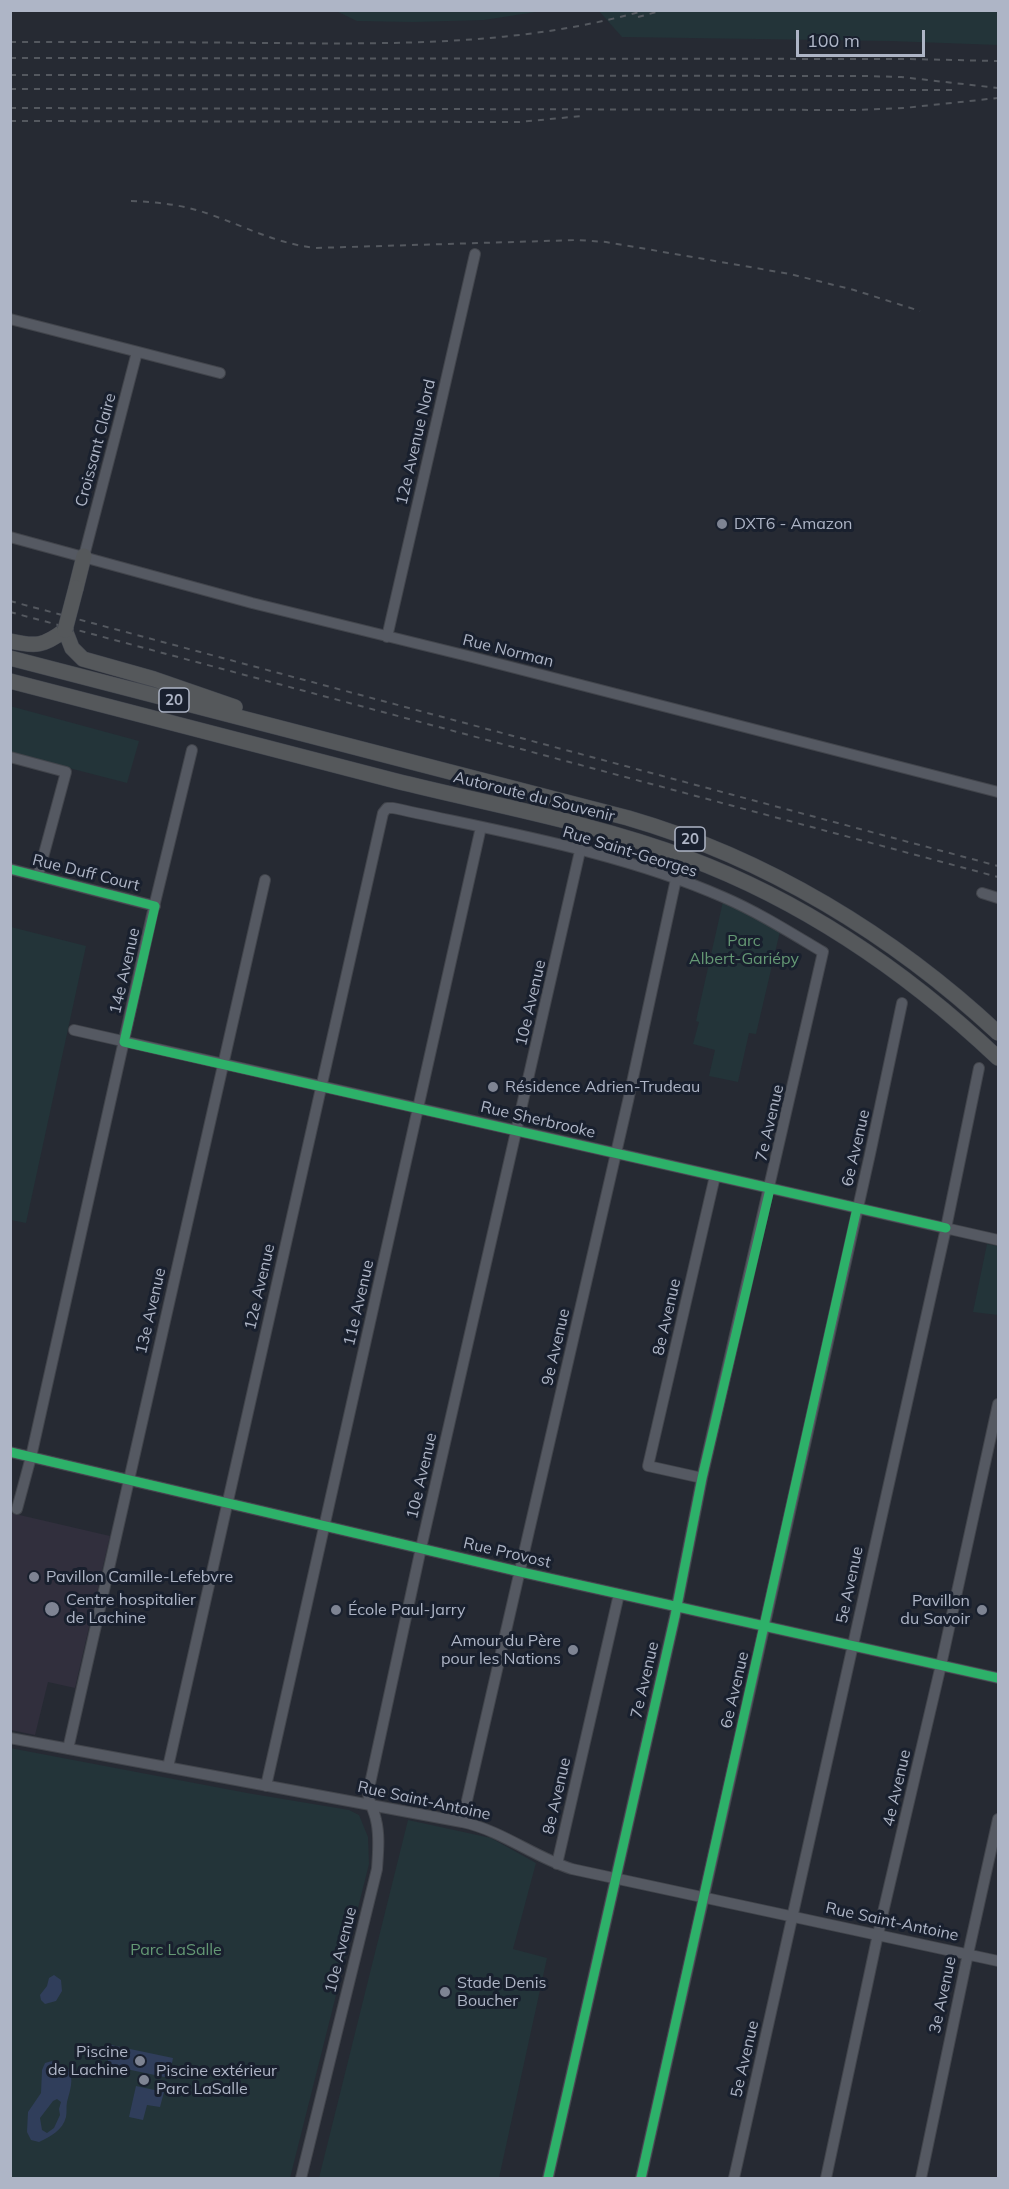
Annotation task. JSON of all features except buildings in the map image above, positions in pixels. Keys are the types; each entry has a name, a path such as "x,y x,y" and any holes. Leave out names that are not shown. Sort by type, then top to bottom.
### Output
{"highway":[{"path":"84,556 64,633 72,648 83,658 154,679 337,742"},
{"path":"10,641 41,645 64,633"},
{"name":"Autoroute du Souvenir","path":"10,658 628,818 677,834 734,856 791,885 873,934 933,976 999,1033"},
{"name":"Autoroute du Souvenir","path":"10,681 373,775 597,830 687,858 762,890 858,945 935,1001 999,1058"}],"street":[{"name":"12e Avenue Nord","path":"387,637 475,254"},
{"path":"10,319 220,373"},
{"name":"Croissant Claire","path":"84,556 137,352"},
{"name":"Rue Norman","path":"10,537 252,603 999,792"},
{"name":"14e Avenue","path":"17,1509 31,1457 192,750"},
{"path":"10,757 66,772 38,876"},
{"name":"Rue Saint-Georges","path":"383,813 387,808 393,808 481,827 580,850 676,879 724,897 824,952"},
{"name":"12e Avenue","path":"168,1767 383,813"},
{"name":"11e Avenue","path":"266,1786 481,827"},
{"name":"10e Avenue","path":"301,2178 377,1869 376,1818 369,1805 368,1793 421,1548 580,850"},
{"name":"Rue Duff Court","path":"10,869 155,906"},
{"name":"9e Avenue","path":"462,1821 521,1572 676,879"},
{"name":"13e Avenue","path":"68,1749 265,880"},
{"path":"982,893 999,897"},
{"name":"7e Avenue","path":"548,2178 677,1607 702,1478 824,952"},
{"name":"6e Avenue","path":"641,2178 902,1003"},
{"name":"Rue Sherbrooke","path":"74,1030 999,1240"},
{"name":"5e Avenue","path":"734,2178 979,1068"},
{"name":"8e Avenue","path":"702,1478 648,1466 715,1176"},
{"name":"4e Avenue","path":"826,2178 878,1934 941,1665 998,1404"},
{"name":"Rue Provost","path":"10,1452 521,1572 999,1678"},
{"name":"8e Avenue","path":"557,1864 619,1594"},
{"name":"Rue Saint-Antoine","path":"10,1738 462,1821 498,1833 538,1857 557,1864 999,1961"},
{"name":"3e Avenue","path":"921,2178 968,1953 999,1819"}],"shaded area":[{"name":"Centre hospitalier de Lachine","path":"11,1513 110,1536 75,1688 48,1682 35,1735 11,1730"}],"green space":[{"path":"336,11 542,11 484,20 413,22 357,21"},
{"path":"599,11 998,11 998,45 622,37"},
{"path":"10,706 139,741 127,783 11,753"},
{"name":"Parc Albert-Gariépy","path":"724,897 781,927 756,1034 749,1033 738,1082 709,1076 715,1050 693,1044 699,1022 696,1021"},
{"path":"11,927 86,946 26,1223 11,1220"},
{"path":"987,1244 998,1246 998,1315 973,1312"},
{"name":"Parc LaSalle","path":"10,1748 349,1810 359,1815 368,1837 369,1864 290,2178 11,2178"},
{"path":"408,1820 491,1838 536,1863 513,1949 547,1958 499,2178 319,2178"}],"water":[{"path":"54,1975 61,1980 62,1991 56,2001 45,2004 40,1995 47,1986 49,1978"},
{"name":"Piscine de Lachine","path":"111,2045 173,2058 169,2078 107,2065"},
{"path":"52,2061 69,2069 71,2082 62,2126 39,2142 31,2140 27,2132 28,2112 41,2093 42,2070 45,2063","holes":["57,2099 61,2102 60,2115 54,2128 47,2133 42,2130 40,2118 53,2101"]},
{"name":"Piscine de Lachine","path":"136,2086 164,2092 160,2107 147,2105 143,2120 129,2117"}],"railway":[{"path":"10,42 362,43 457,40 505,37 552,30 599,22 646,10"},
{"path":"638,17 664,10"},
{"path":"10,58 998,61"},
{"path":"10,75 866,76 901,77 998,88"},
{"path":"10,89 952,90"},
{"path":"10,108 857,110 904,108 998,98"},
{"path":"10,121 519,122 582,116"},
{"path":"131,201 190,208 274,238 315,248 578,240 606,242 790,274 854,290 920,311"},
{"path":"10,601 998,866"},
{"path":"10,612 998,877"}],"cycle path":[{"path":"10,869 155,906 124,1042 946,1228"},
{"path":"548,2178 675,1616 702,1478 770,1189"},
{"path":"641,2178 857,1208"},
{"path":"10,1452 521,1572 998,1678"}],"place":[{"name":"DXT6 - Amazon","path":"722,524"},
{"name":"Résidence Adrien-Trudeau","path":"493,1087"},
{"name":"Pavillon Camille-Lefebvre","path":"34,1577"},
{"name":"Centre hospitalier de Lachine","path":"52,1609"},
{"name":"École Paul-Jarry","path":"336,1610"},
{"name":"Pavillon du Savoir","path":"982,1610"},
{"name":"Amour du Père pour les Nations","path":"573,1650"},
{"name":"Stade Denis Boucher","path":"445,1992"},
{"name":"Piscine de Lachine","path":"140,2061"},
{"name":"Piscine extérieur Parc LaSalle","path":"144,2080"}]}
